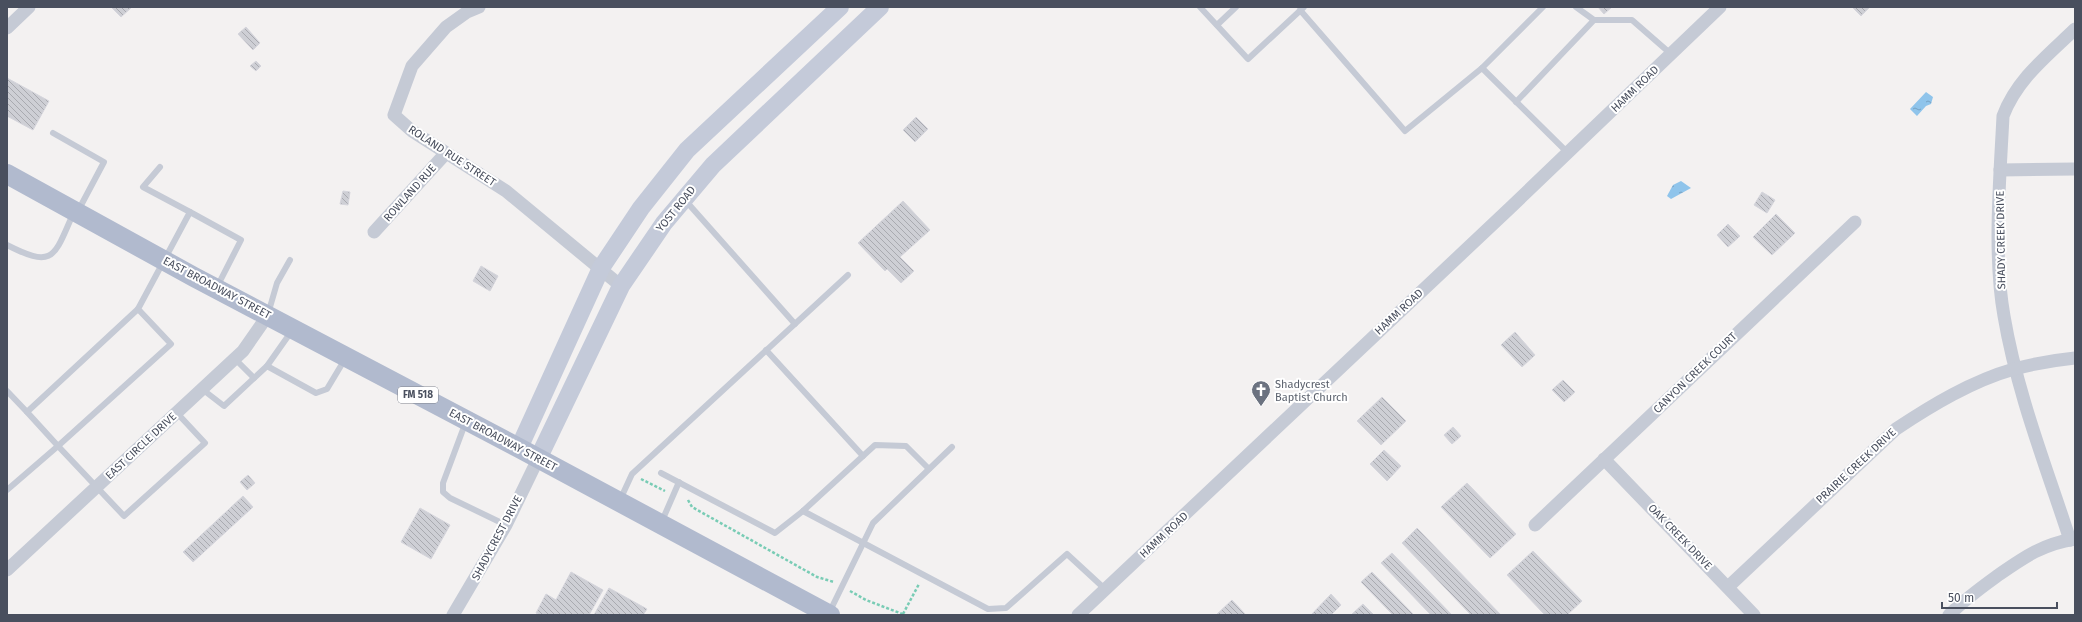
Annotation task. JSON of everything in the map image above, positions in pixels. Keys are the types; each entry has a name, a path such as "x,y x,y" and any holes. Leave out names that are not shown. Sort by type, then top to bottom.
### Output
{"main road":[{"name":"YOST ROAD","path":"538,459 621,286 664,223 713,165 880,7"},
{"path":"519,448 601,268 640,208 663,179 687,150 838,9 854,31"},
{"name":"EAST BROADWAY STREET","path":"7,174 163,260 467,420 829,614"},
{"path":"663,179 684,199"}],"street":[{"path":"7,28 29,7"},
{"name":"ROLAND RUE STREET","path":"479,7 467,12 446,27 412,66 394,115 412,131 506,191 621,286"},
{"name":"HAMM ROAD","path":"1078,615 1568,153 1720,7"},
{"name":"SHADY CREEK DRIVE","path":"2073,540 2014,369 2003,315 1999,261 2000,170 2003,116 2009,99 2022,80 2075,29"},
{"name":"ROWLAND RUE","path":"374,232 446,153"},
{"path":"2000,170 2075,169"},
{"name":"CANYON CREEK COURT","path":"1535,525 1855,222"},
{"name":"EAST CIRCLE DRIVE","path":"7,570 235,359 243,351 268,315"},
{"name":"PRAIRIE CREEK DRIVE","path":"1728,587 1896,429 1955,394 2014,369 2075,358"},
{"name":"SHADYCREST DRIVE","path":"453,615 506,525 538,459"},
{"name":"OAK CREEK DRIVE","path":"1604,459 1754,615"},
{"path":"1949,615 1977,588 2016,562 2038,549 2073,540"}],"lane":[{"path":"1200,7 1248,59 1302,9 1405,131 1482,68 1543,7"},
{"path":"1217,25 1236,7"},
{"path":"1576,7 1594,20 1632,20 1671,54"},
{"path":"1516,102 1594,20"},
{"path":"1482,68 1568,153"},
{"path":"7,244 35,258 48,257 55,250 61,240 104,162 54,133"},
{"path":"160,167 143,187 241,240 217,288"},
{"path":"684,199 795,324"},
{"path":"27,412 138,309 190,212"},
{"path":"268,315 277,283 290,260"},
{"path":"619,502 632,474 848,275"},
{"path":"7,490 171,344 138,309"},
{"path":"202,389 224,406 267,366 293,328"},
{"path":"766,350 863,456"},
{"path":"267,366 316,393 322,392 332,383 346,357"},
{"path":"235,359 254,378"},
{"path":"7,391 124,516 205,444 177,413"},
{"path":"467,420 443,483 444,492 450,498 506,525"},
{"path":"661,472 774,533 803,511 875,445 906,446 929,469"},
{"path":"829,614 873,523 952,447"},
{"path":"660,524 679,482"},
{"path":"803,511 988,609 1006,608 1067,554 1106,589"}],"path":[{"path":"632,474 687,499 692,508 817,577 842,586 866,600 904,614 923,575"}],"water":[{"path":"1926,92 1933,97 1931,104 1926,106 1917,116 1910,109"},
{"path":"1681,181 1691,188 1671,199 1667,196 1673,185"}],"building":[{"path":"111,7 132,7 121,17"},
{"path":"1598,7 1612,7 1604,14"},
{"path":"1852,7 1870,7 1861,16"},
{"path":"246,27 260,43 253,50 238,34"},
{"path":"256,61 261,66 256,71 250,66"},
{"path":"7,78 49,101 33,130 7,116"},
{"path":"916,117 928,129 915,142 903,130"},
{"path":"343,191 350,192 348,205 340,204"},
{"path":"1762,192 1775,200 1767,213 1754,205"},
{"path":"903,201 930,230 900,257 914,271 901,283 887,269 885,271 858,243"},
{"path":"1776,214 1795,233 1772,255 1753,237"},
{"path":"1728,224 1740,236 1728,247 1717,235"},
{"path":"481,266 498,276 490,291 473,281"},
{"path":"1515,332 1535,355 1522,367 1501,345"},
{"path":"1563,380 1575,392 1564,402 1552,390"},
{"path":"1382,397 1406,421 1381,445 1357,421"},
{"path":"1453,427 1461,436 1452,444 1444,435"},
{"path":"1384,450 1401,466 1387,481 1370,464"},
{"path":"248,475 255,483 247,490 240,482"},
{"path":"1467,483 1516,534 1490,558 1441,507"},
{"path":"243,496 253,507 193,562 183,552"},
{"path":"420,508 450,525 431,559 401,542"},
{"path":"1417,528 1501,615 1471,615 1402,543"},
{"path":"1533,551 1582,601 1567,615 1545,615 1507,575"},
{"path":"1392,553 1452,615 1431,615 1381,563"},
{"path":"571,572 603,590 589,615 540,615 536,613 546,594 556,600"},
{"path":"1372,572 1414,615 1393,615 1361,582"},
{"path":"609,588 647,609 643,615 594,615"},
{"path":"1331,594 1341,605 1331,615 1311,615"},
{"path":"1232,600 1246,615 1216,615"},
{"path":"1363,604 1374,615 1351,615"}],"place":[{"name":"Shadycrest Baptist Church","path":"1261,407"}]}
